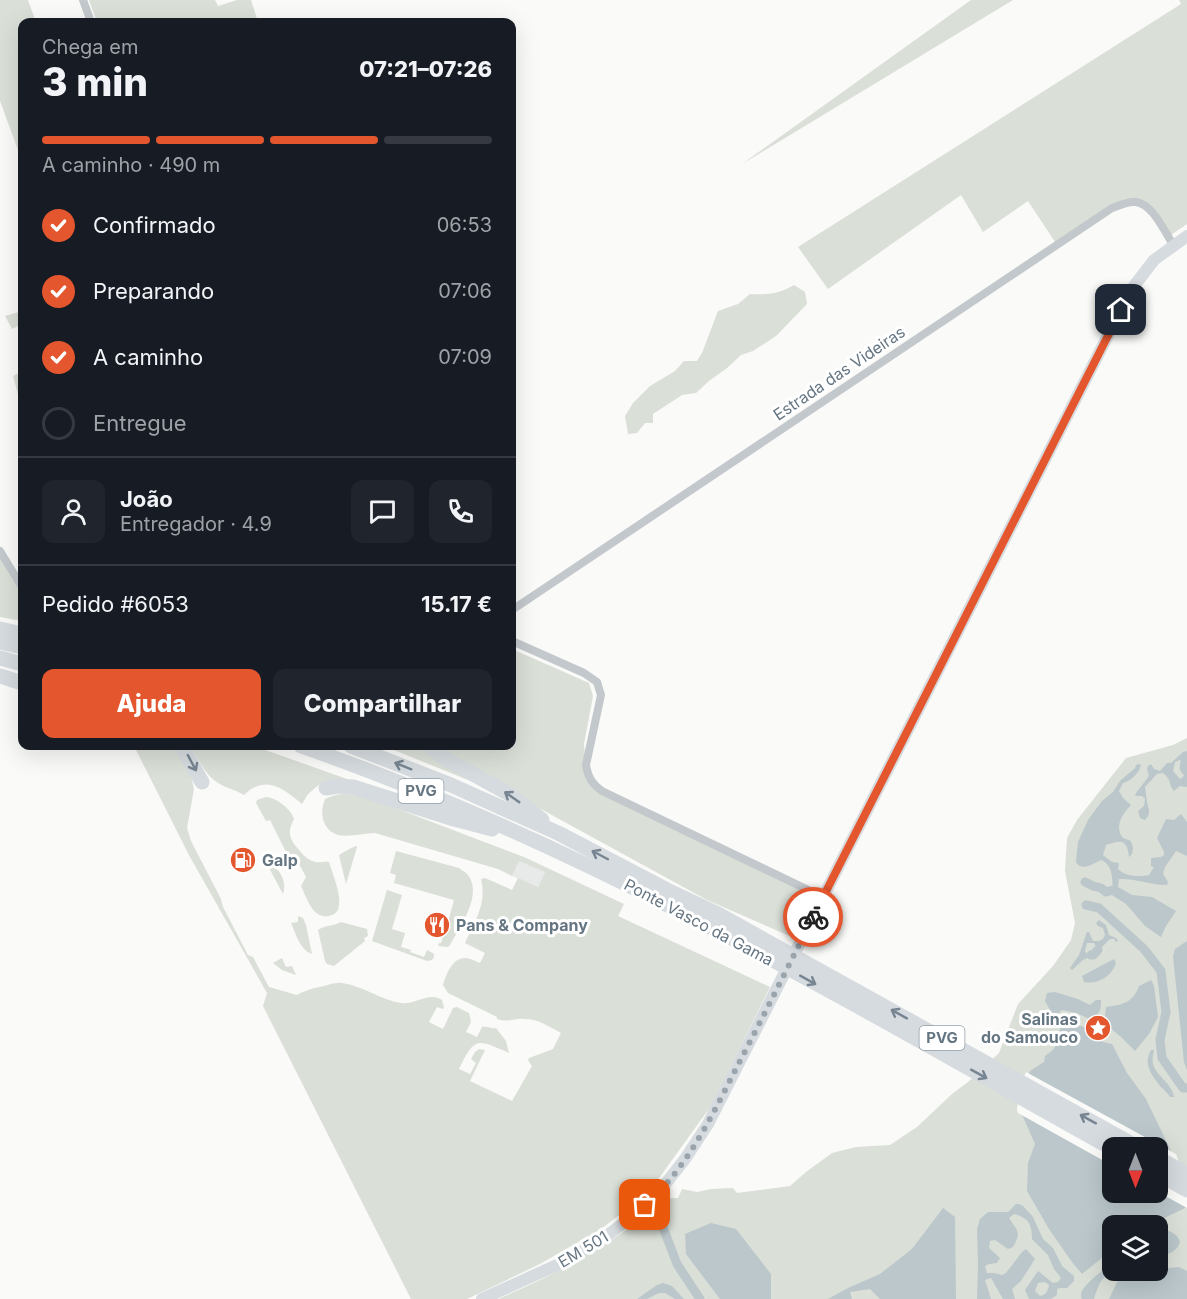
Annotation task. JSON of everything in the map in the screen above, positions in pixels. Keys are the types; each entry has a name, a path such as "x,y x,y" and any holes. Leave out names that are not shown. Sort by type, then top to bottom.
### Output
{"highway":[{"path":"0,629 18,633"},
{"path":"0,642 18,646"},
{"path":"0,658 18,663"},
{"path":"0,676 18,682"},
{"path":"183,750 202,782"},
{"name":"Ponte Vasco da Gama","path":"312,750 402,783 539,842 624,883 742,935 1118,1137"},
{"name":"Ponte Vasco da Gama","path":"361,750 451,785 558,833 718,914 742,935 1102,1143"},
{"path":"434,750 509,794 558,833"},
{"path":"326,788 353,787 454,819 539,842"},
{"path":"1168,1164 1187,1174"},
{"path":"1168,1180 1187,1190"}],"main road":[{"name":"EM 501","path":"482,1299 557,1265 600,1241 656,1196 685,1159 708,1124 1131,290 1154,260 1187,236"}],"street":[{"path":"83,0 90,18"},
{"name":"Estrada das Videiras","path":"516,607 1112,208 1123,203 1137,202 1147,206 1174,246"},
{"path":"0,551 18,580"},
{"path":"516,643 584,672 597,682 601,695 586,765 593,784 602,791 823,897"}],"shaded area":[{"path":"0,0 28,0 35,18 18,18 18,150 0,101"},
{"path":"89,0 215,0 218,6 237,0 251,0 257,18 96,18"},
{"path":"971,0 1013,0 742,164"},
{"path":"1179,0 1187,0 1187,224 1168,237 1147,207 1123,203 1057,245 1028,201 983,232 961,195 828,289 798,247 1181,4"},
{"path":"794,285 805,292 807,304 776,336 753,351 741,355 696,393 682,395 653,414 653,423 645,423 637,433 628,434 625,416 633,403 650,386 675,371 684,361 697,361 718,311 738,304 750,294 773,293"},
{"path":"18,312 18,326 12,329 5,316"},
{"path":"18,373 18,394 13,376"},
{"path":"0,555 18,584 18,620 0,617"},
{"path":"516,651 589,683 593,696 584,744 586,765 594,784 823,897 801,941 707,900 539,808 442,750 516,750"},
{"name":"Salinas do Samouco","path":"1187,738 1187,1299 498,1299 552,1274 604,1245 639,1220 659,1199 678,1198 682,1189 697,1192 733,1188 737,1193 790,1186 832,1153 856,1147 890,1145 917,1127 999,1053 1018,1004 1053,966 1071,940 1075,923 1065,871 1067,838 1077,820 1126,758 1173,745"},
{"path":"136,750 176,750 191,776 194,789 187,828 191,841 248,955 253,957 269,987 297,995 308,990 342,983 401,1003 437,998 442,1000 444,1008 437,1007 429,1022 443,1029 453,1008 457,1007 469,1013 471,1022 466,1032 477,1037 482,1027 496,1028 506,1041 509,1053 478,1043 469,1051 459,1069 470,1074 476,1063 471,1059 475,1052 479,1049 485,1050 470,1081 512,1101 532,1066 529,1058 553,1049 561,1033 535,1020 497,1019 448,993 443,985 450,968 456,961 467,958 480,963 485,953 465,943 481,905 481,879 485,878 512,890 518,878 538,887 545,872 519,861 512,876 498,869 375,833 339,835 328,829 324,822 322,810 325,799 341,794 369,798 524,857 624,904 618,916 770,987 711,1106 649,1192 601,1229 540,1264 467,1299 411,1299 263,1006 267,993 190,857"},
{"path":"192,750 265,750 364,785 321,783 308,794 302,804 281,789 267,784 260,785 244,795 221,785 205,771"},
{"path":"394,750 424,750 473,782"},
{"path":"1187,751 1187,761 1175,762 1173,771 1180,779 1187,772 1187,787 1180,786 1174,791 1163,773 1157,774 1145,787 1149,809 1145,820 1140,818 1138,811 1144,806 1145,799 1142,796 1135,796 1149,776 1148,766 1151,764 1154,769 1160,771 1167,763 1171,763"},
{"path":"1139,764 1141,765 1137,774 1123,783 1119,791 1131,805 1122,816 1119,829 1123,838 1131,841 1132,854 1129,857 1127,847 1123,842 1116,842 1106,845 1103,855 1112,862 1119,863 1118,869 1125,874 1149,875 1154,867 1151,866 1151,858 1164,855 1157,838 1166,819 1174,820 1181,814 1187,822 1187,856 1176,851 1163,874 1168,882 1167,885 1119,879 1118,887 1132,895 1152,897 1176,911 1161,937 1145,926 1126,904 1112,895 1112,875 1105,862 1101,860 1084,867 1076,862 1078,842 1088,820 1120,781"},
{"path":"266,797 279,802 292,815 294,819 290,835 302,854 315,862 329,862 339,899 338,909 334,914 320,915 309,903 301,886 306,877 298,862 287,861 285,856 287,854 270,820 266,821 256,803 257,800"},
{"path":"357,846 346,884 339,855"},
{"path":"396,851 459,868 472,882 473,891 469,910 448,947 438,946 441,943 445,922 448,922 454,900 394,883 396,875 390,873"},
{"path":"519,860 545,872 538,887 512,876"},
{"path":"270,865 282,877 283,894 268,866"},
{"path":"387,890 402,895 392,929 405,933 401,947 424,957 427,950 434,954 432,960 427,961 372,941"},
{"path":"298,916 303,918 306,925 312,954 301,945 291,923 298,922"},
{"path":"1099,920 1106,925 1109,935 1118,941 1110,939 1098,951 1094,943 1087,943 1085,951 1091,956 1072,970 1070,968 1079,955 1087,932 1093,941 1103,939 1105,935 1103,928 1096,923"},
{"path":"341,922 367,929 368,936 334,966 325,961 318,930"},
{"path":"1187,941 1187,1070 1184,1062 1173,956 1175,949"},
{"path":"282,958 286,967 292,966 296,975 282,970 273,963"},
{"path":"1114,959 1116,963 1108,976 1099,981 1084,982 1082,976"},
{"path":"1151,980 1154,986 1158,1017 1149,1034 1135,1051 1104,1023 1106,1007 1130,1000 1139,986"},
{"path":"1055,992 1090,1005 1096,1000 1101,1000 1101,1007 1099,1012 1090,1019 1062,1010 1052,1019 1045,1001 1047,993"},
{"path":"1072,1023 1084,1027 1103,1042 1112,1044 1127,1073 1146,1099 1164,1137 1102,1137 1102,1203 1168,1203 1168,1145 1187,1192 1185,1208 1168,1216 1102,1215 1102,1258 1082,1274 1049,1229 1027,1191 1028,1163 1035,1144 1020,1110 1022,1090 1030,1071 1044,1062 1045,1056 1054,1049 1061,1027"},
{"path":"1151,1050 1154,1050 1153,1064 1173,1092 1174,1097 1170,1097 1151,1073 1148,1060"},
{"path":"1016,1204 1023,1206 1033,1217 1043,1239 1053,1248 1062,1266 1074,1276 1074,1281 1067,1288 1057,1289 1057,1295 1051,1299 1029,1299 1025,1290 1038,1271 1053,1283 1058,1282 1061,1278 1048,1255 1032,1239 1029,1223 1014,1214 1009,1218 1018,1234 1016,1242 1008,1249 995,1240 990,1241 989,1248 1000,1258 997,1263 985,1266 987,1273 1002,1275 1006,1273 1026,1249 1035,1259 1021,1281 1012,1289 1015,1299 1003,1299 991,1278 985,1280 991,1299 977,1299 977,1229 980,1219 988,1212 1008,1212","holes":["1045,1282 1049,1285 1046,1292 1040,1296 1035,1291 1038,1283"]},
{"path":"943,1208 955,1217 956,1299 880,1299 870,1289 850,1292 852,1299 828,1299 880,1274 912,1249"},
{"path":"711,1223 736,1229 771,1274 771,1299 720,1299 686,1254 685,1234"},
{"path":"1168,1231 1178,1237 1180,1242 1174,1251 1168,1254"},
{"path":"1179,1267 1187,1271 1187,1299 1109,1299 1118,1281 1168,1281 1168,1268"},
{"path":"1102,1271 1102,1281 1094,1299 1082,1299 1082,1290"},
{"path":"663,1283 672,1286 684,1299 675,1299 665,1293 659,1293 647,1299 637,1299 657,1285"}],"pier":[{"path":"1026,1072 1145,1137 1102,1137 1102,1160 1018,1113 1019,1089"},
{"path":"1168,1150 1176,1154 1187,1183 1187,1208 1168,1198"}],"waterway":[{"path":"1185,762 1186,771"},
{"path":"1085,882 1106,892 1113,890"},
{"path":"1086,905 1099,908 1144,949 1161,971 1166,1012 1160,1040 1162,1058 1183,1088 1187,1088"},
{"path":"1091,955 1098,950"},
{"path":"656,1209 677,1264 700,1299"}],"way so far":[{"path":"645,1205 656,1196 685,1159 708,1124 813,917"}],"place":[{"name":"Galp","path":"243,860"},
{"name":"Pans & Company","path":"437,925"},
{"name":"Salinas do Samouco","path":"1098,1028"}],"route":[{"path":"813,917 1121,310"}]}
